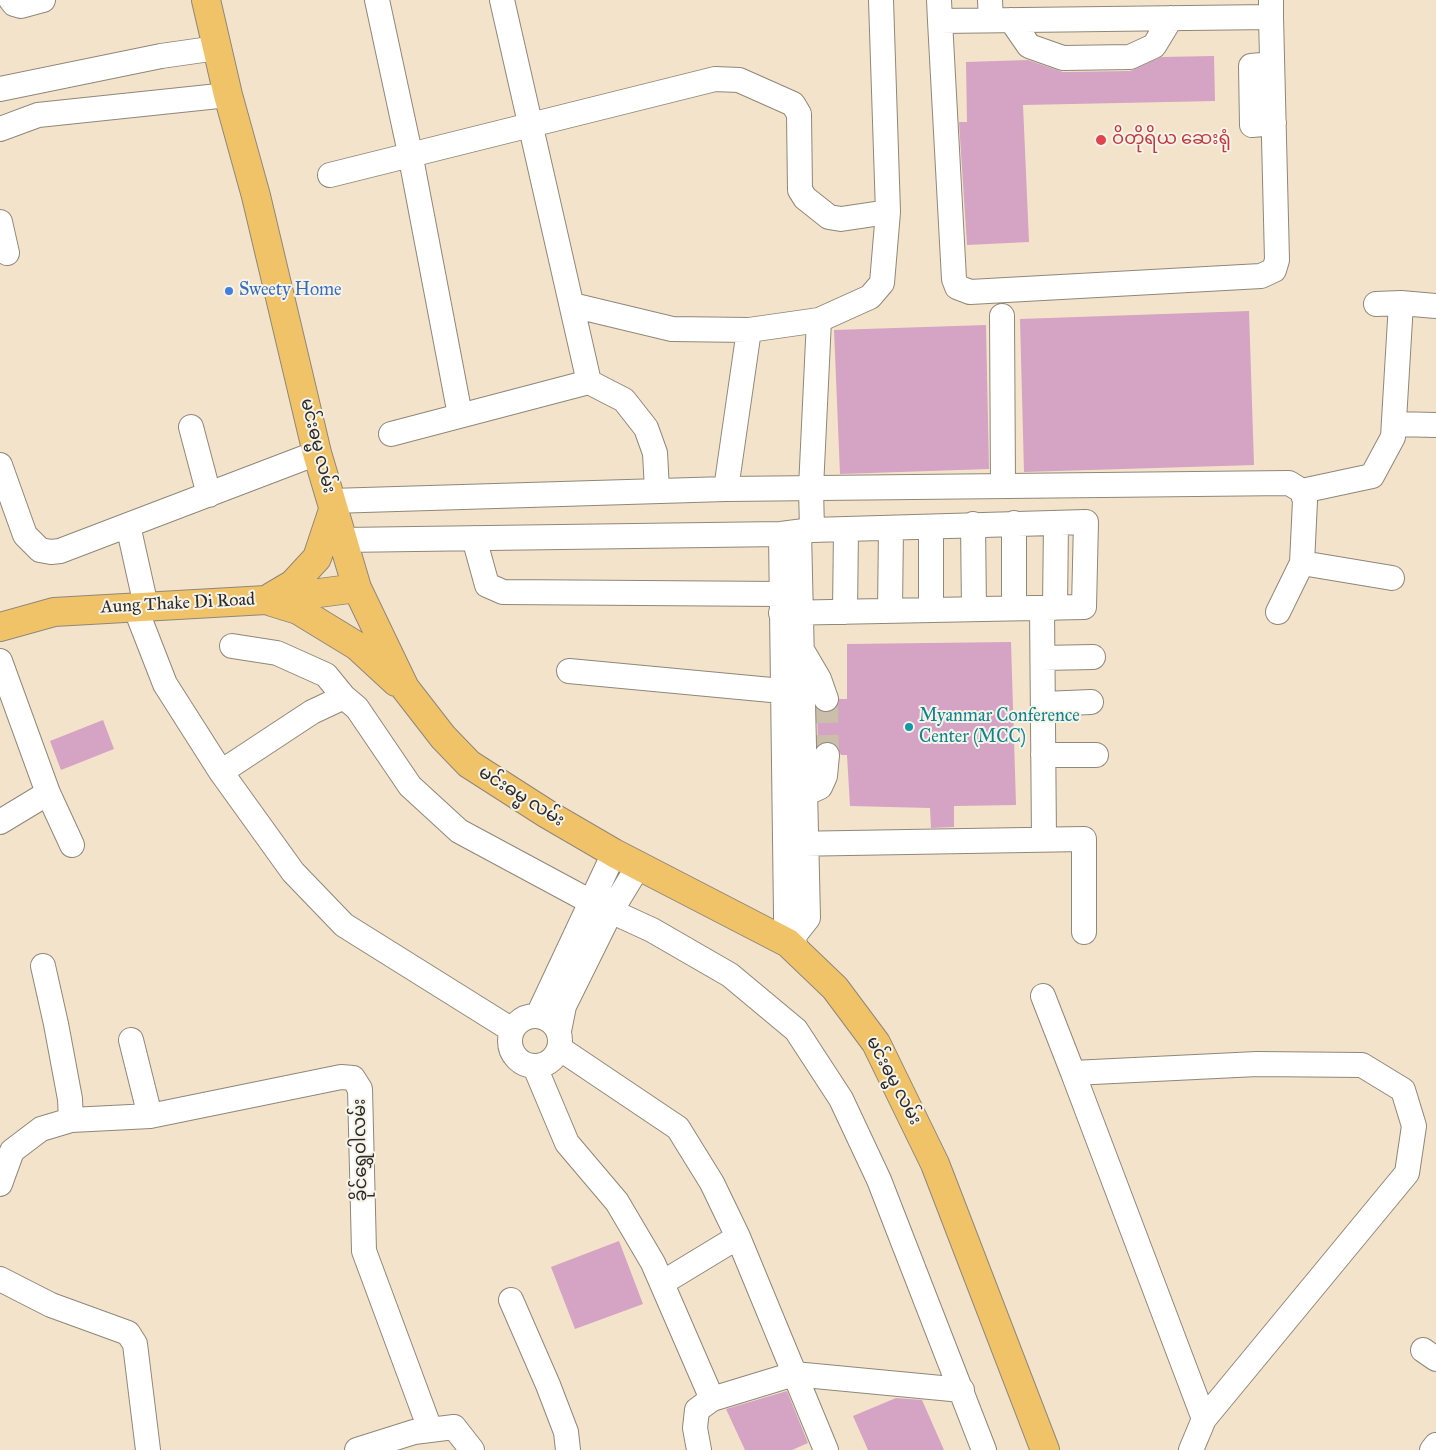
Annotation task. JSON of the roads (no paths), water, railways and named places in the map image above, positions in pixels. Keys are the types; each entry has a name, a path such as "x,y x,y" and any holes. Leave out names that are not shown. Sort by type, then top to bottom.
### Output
{"main road":[{"name":"မင်းဓမ္မ လမ်း","path":"206,0 228,95 256,196 317,453 332,506 357,588 405,688 443,737 469,764 546,814 614,853 788,943 795,944 835,988 876,1043 935,1164 1045,1450"},
{"path":"266,600 293,584 317,558 332,506"},
{"name":"Aung Thake Di Road","path":"0,627 54,612 266,600 357,588"},
{"path":"266,600 298,610 357,646 386,674 405,688"}],"street":[{"path":"11,0 14,4 21,6 43,0"},
{"path":"377,0 410,153 460,416"},
{"path":"502,0 532,124 589,382"},
{"path":"572,305 672,329 749,330 819,320 870,297 882,283 888,212 881,0"},
{"path":"1205,8 1271,9 1276,260 1274,270 1261,276 970,292 958,287 954,279 939,10 1171,18 1205,8"},
{"path":"997,13 1029,46 1063,58 1130,57 1154,46 1171,18"},
{"path":"0,89 161,56 217,48"},
{"path":"330,175 410,153 715,79 739,80 793,104 799,114 800,190 805,198 829,217 835,218 888,212"},
{"path":"0,129 38,115 228,95"},
{"path":"0,222 7,253"},
{"path":"1376,304 1401,303 1436,306"},
{"path":"332,506 657,490 1003,484 1290,483 1302,490 1372,476 1393,437 1401,303"},
{"path":"1002,316 1003,484"},
{"path":"795,944 786,925 796,845 807,793 793,728 782,691 787,607 798,532 811,488 819,320"},
{"path":"726,489 749,330"},
{"path":"391,434 589,382 624,400 646,428 655,453 657,490"},
{"path":"1394,424 1436,426"},
{"path":"191,427 209,494"},
{"path":"0,464 25,535 40,550 51,552 60,551 317,453"},
{"path":"1278,612 1302,563 1305,501 1302,490"},
{"path":"342,540 798,532 973,524 1086,522 1084,608 931,609 845,612 787,607 503,592 488,586 474,538"},
{"path":"1014,523 1014,608"},
{"path":"973,524 974,609"},
{"path":"128,525 140,607 165,684 220,772 293,872 344,925 512,1030"},
{"path":"930,526 931,609"},
{"path":"890,610 891,528"},
{"path":"845,612 846,530"},
{"path":"1302,563 1392,578"},
{"path":"787,607 801,649 820,679 826,699"},
{"path":"1044,839 1043,658 1049,608"},
{"path":"232,646 277,653 326,675 344,697 357,708 410,786 459,831 601,907 652,930 730,975 796,1030 842,1099 879,1180 984,1450"},
{"path":"796,845 793,728 801,649"},
{"path":"1043,658 1093,657"},
{"path":"0,661 48,793 72,845"},
{"path":"568,671 782,691"},
{"path":"220,772 312,712 344,697"},
{"path":"1044,704 1091,702"},
{"path":"807,793 820,787 825,776 827,755"},
{"path":"1044,755 1096,755"},
{"path":"0,822 48,793"},
{"path":"796,845 1084,839 1084,932"},
{"path":"614,853 601,907 564,1006 559,1040 556,1058 544,1065 535,1067 526,1065 513,1054 510,1047 512,1030 522,1019 538,1016 554,1024 559,1040 678,1128 712,1183 738,1237 826,1450"},
{"path":"538,1016 601,907 640,865"},
{"path":"43,966 70,1099 71,1120"},
{"path":"1043,996 1074,1073 1204,1419"},
{"path":"131,1040 150,1116"},
{"path":"1074,1073 1257,1064 1362,1065 1403,1090 1414,1126 1407,1173 1204,1419 1191,1450"},
{"path":"535,1067 567,1143 618,1202 654,1263 712,1399"},
{"name":"ခိုင်ရွှေဝါလမ်း","path":"0,1184 12,1151 41,1129 71,1120 150,1116 341,1076 353,1078 360,1089 364,1251 430,1429"},
{"path":"662,1283 738,1237"},
{"path":"0,1279 51,1305 128,1333 135,1344 148,1450"},
{"path":"511,1300 566,1432 568,1450"},
{"path":"699,1450 695,1428 697,1410 712,1399 794,1374 962,1390"},
{"path":"356,1450 414,1432 454,1427 472,1450"},
{"path":"1432,1450 1436,1445"}],"tunnel":[{"path":"826,699 827,755"}],"place":[{"name":"ဝိတိုရိယ ဆေးရုံ","path":"1101,140"},
{"name":"Sweety Home","path":"229,291"},
{"name":"Myanmar Conference Center (MCC)","path":"909,727"}]}
